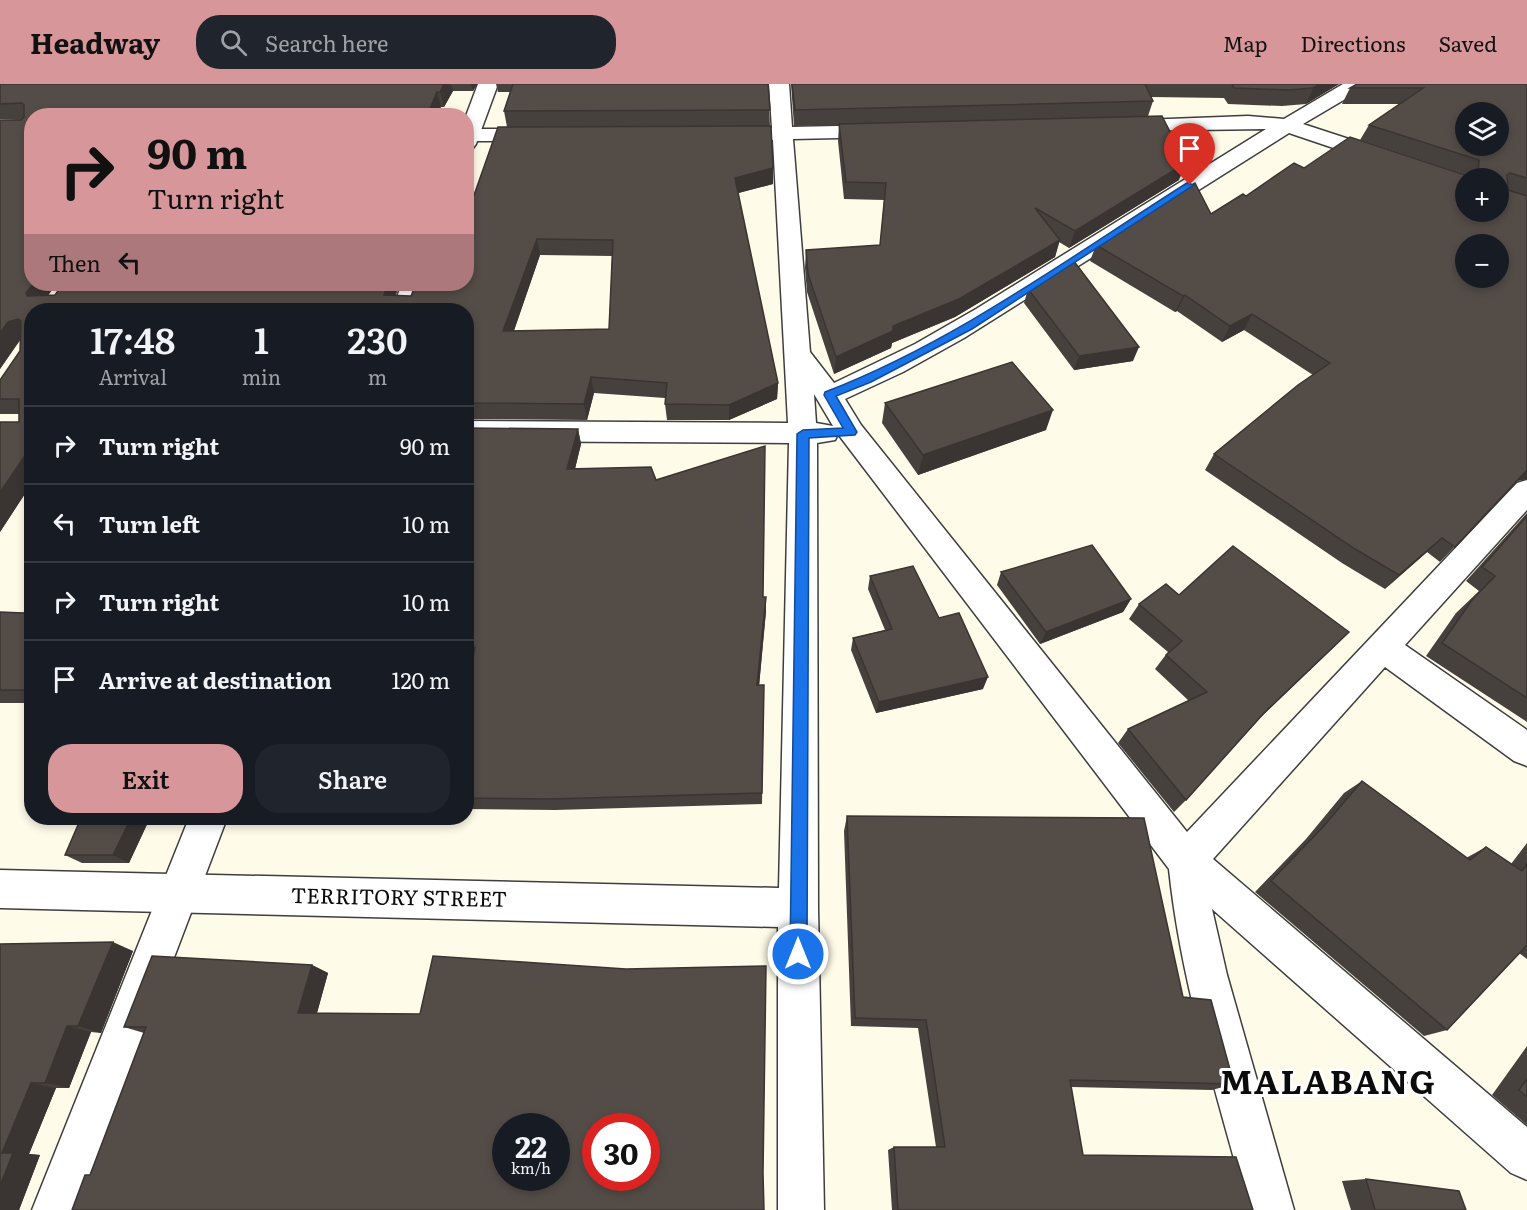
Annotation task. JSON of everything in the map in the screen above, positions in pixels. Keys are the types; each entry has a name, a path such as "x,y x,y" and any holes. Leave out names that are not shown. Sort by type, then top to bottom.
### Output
{"street":[{"path":"474,122 488,84"},
{"path":"779,84 803,434 798,908 801,1210"},
{"path":"829,395 868,380 968,326 1286,125 1357,84"},
{"path":"1099,126 1248,122 1286,125 1455,182"},
{"path":"743,134 900,131"},
{"path":"474,138 562,135"},
{"path":"798,354 829,395 851,432 1187,862 1527,1157"},
{"path":"474,431 803,434 851,432"},
{"path":"1271,1210 1206,975 1194,921 1187,862 1213,829 1527,491"},
{"path":"1382,647 1527,750"},
{"path":"55,1210 205,825"},
{"name":"TERRITORY STREET","path":"0,889 798,908"}],"building":[{"path":"0,84 444,84 440,92 437,92 430,108 24,108 22,103 0,104"},
{"path":"513,84 768,84 770,110 504,111"},
{"path":"792,84 1145,84 1153,101 795,110"},
{"path":"1232,84 1320,84 1313,88 1289,90 1234,88"},
{"path":"1357,84 1527,84 1527,178 1509,174 1509,168 1479,168 1479,160 1466,156 1509,156 1509,102 1455,102 1455,152 1369,125 1423,88 1350,88"},
{"path":"1162,116 1186,163 1075,231 1035,208 1060,240 959,299 893,326 893,331 836,357 808,274 806,250 880,245 886,183 846,182 839,124"},
{"path":"24,117 24,291 28,291 27,296 55,295 58,291 385,291 384,295 411,296 413,291 474,291 474,195 498,127 771,126 773,168 735,178 778,383 729,405 665,404 667,383 591,377 584,404 474,403 474,303 24,303 24,457 0,492 0,422 19,422 19,399 0,399 0,380 20,351 21,321 18,319 8,322 0,333 0,120 21,120","holes":["537,239 613,240 609,329 503,331"]},
{"path":"1350,137 1455,172 1455,222 1509,222 1509,190 1527,196 1527,470 1455,547 1442,538 1399,575 1355,549 1214,454 1298,385 1330,363 1252,314 1230,326 1185,295 1183,296 1096,245 1195,183 1211,214 1243,194 1246,196 1294,163 1304,168"},
{"path":"1073,260 1139,347 1079,356 1028,289"},
{"path":"1012,362 1053,410 923,455 885,403"},
{"path":"474,428 578,429 567,469 651,467 656,480 765,446 763,597 766,597 757,685 764,685 762,793 550,799 474,798"},
{"path":"1527,516 1527,698 1442,643 1472,600 1495,576 1482,567"},
{"path":"1092,545 1131,599 1046,632 1001,572"},
{"path":"1233,546 1349,632 1264,713 1186,800 1128,729 1207,692 1166,655 1182,641 1139,604 1166,584 1179,595"},
{"path":"913,566 939,618 959,613 988,677 879,702 853,638 892,629 870,576"},
{"path":"0,612 24,613 24,690 0,690"},
{"path":"1362,781 1470,860 1486,847 1522,871 1527,864 1527,945 1447,1030 1271,881 1323,827"},
{"path":"847,816 1144,818 1183,997 1211,1000 1234,1084 1070,1080 1083,1155 1236,1157 1253,1210 898,1210 894,1147 945,1147 926,1020 855,1018"},
{"path":"78,825 128,825 113,855 65,855"},
{"path":"113,942 78,1026 67,1026 45,1083 31,1083 2,1153 13,1153 0,1186 0,944"},
{"path":"152,956 312,965 298,1013 420,1014 433,956 626,969 766,966 764,1210 72,1210 85,1175 90,1175 146,1027 124,1027"},
{"path":"1527,1079 1527,1097 1519,1090"},
{"path":"1366,1179 1459,1191 1466,1210 1375,1210"}],"district":[{"name":"MALABANG","path":"1328,1082"}],"route":[{"path":"798,954 803,434 851,432 829,395 868,380 968,326 1190,185"}]}
